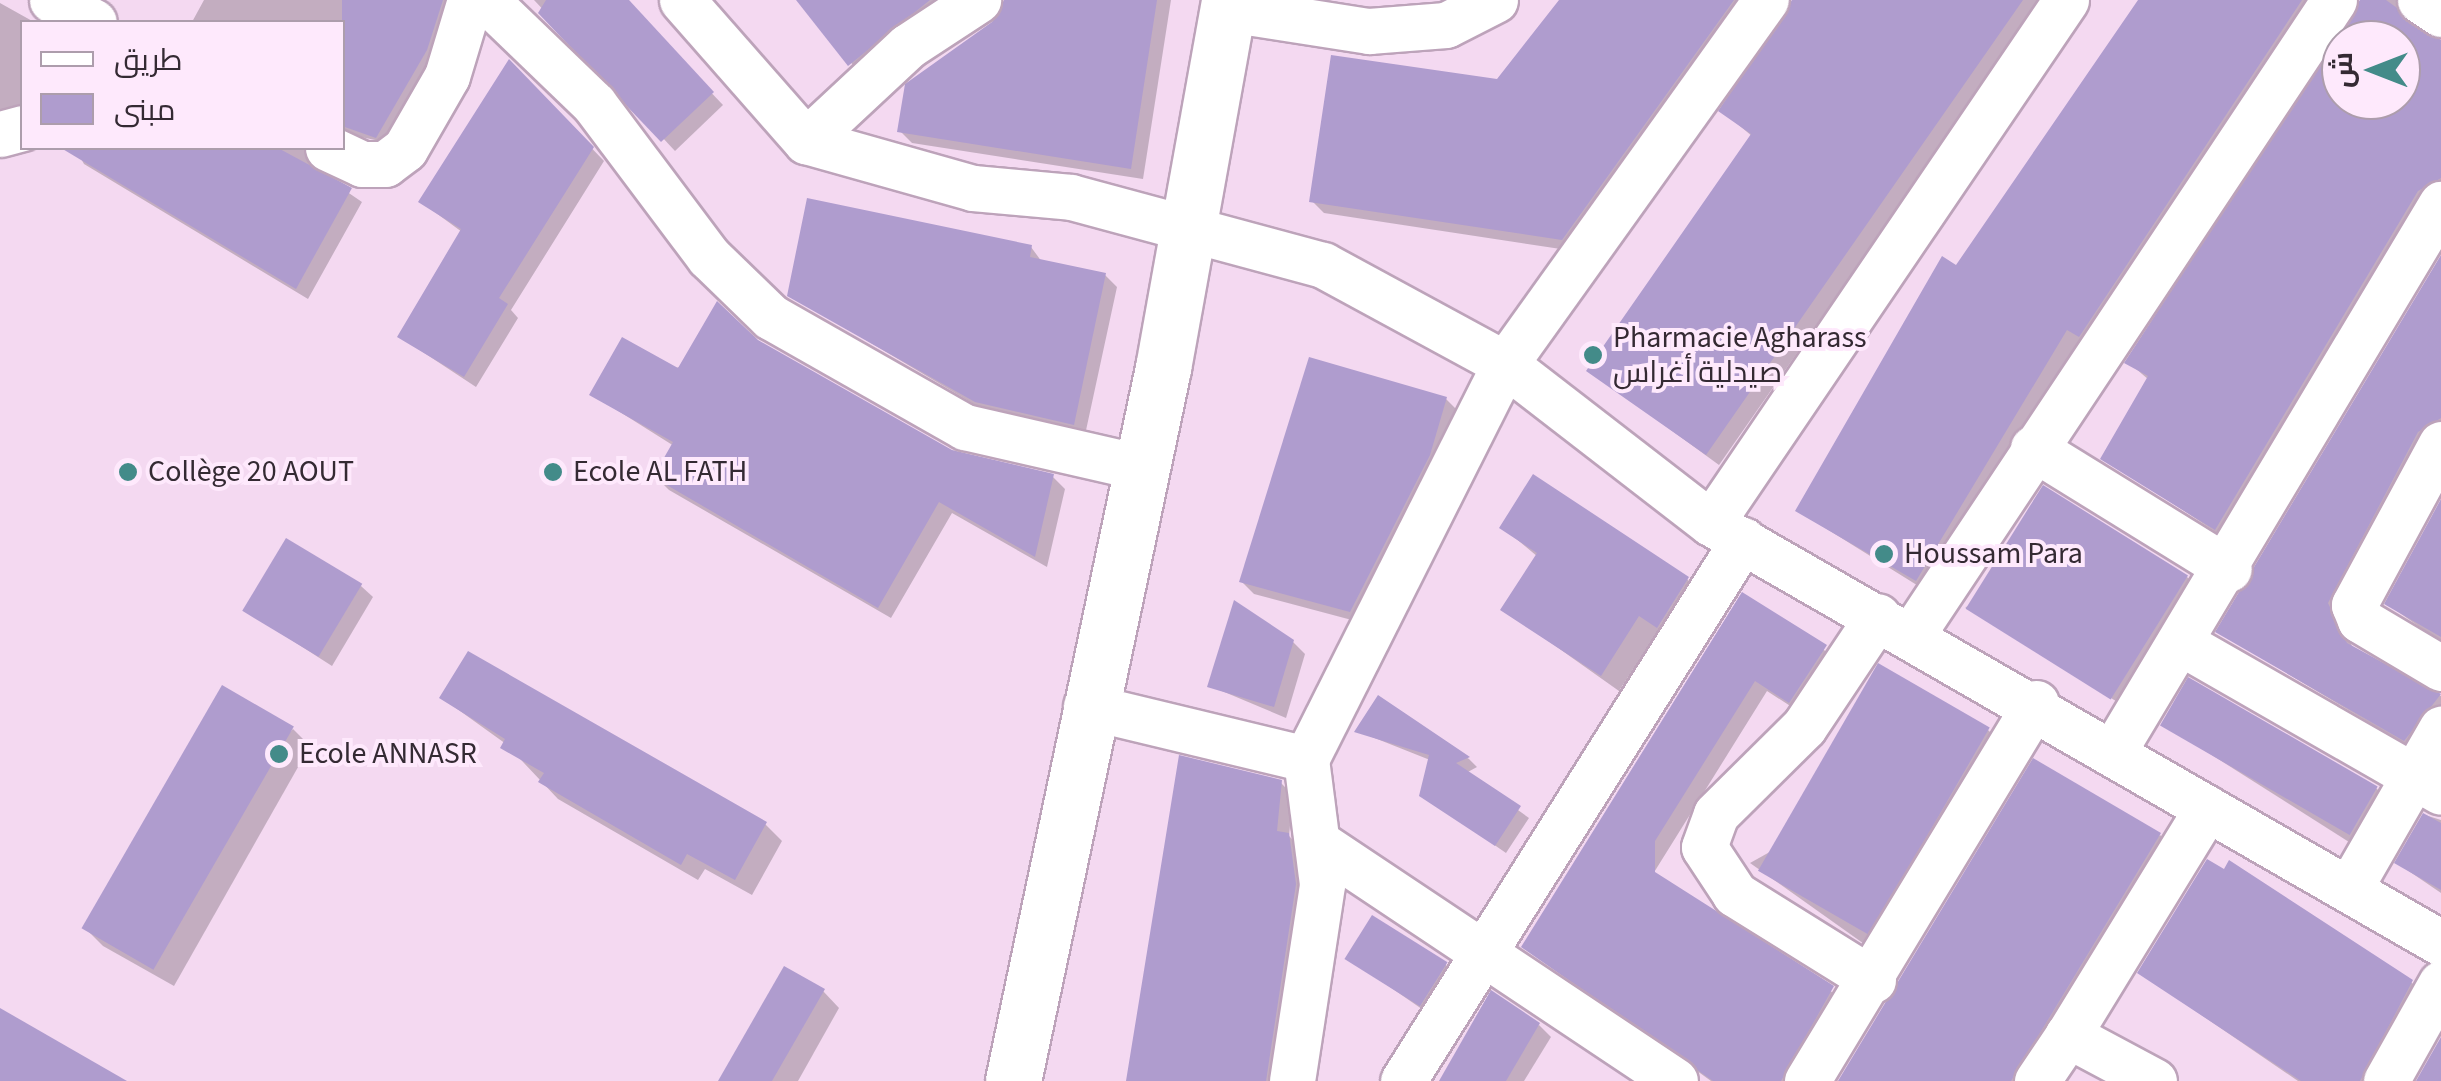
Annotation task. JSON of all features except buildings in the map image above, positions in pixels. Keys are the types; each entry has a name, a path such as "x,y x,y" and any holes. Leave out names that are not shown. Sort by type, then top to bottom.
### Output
{"street":[{"path":"52,0 89,20"},
{"path":"332,150 362,164 385,164 405,149 447,76 470,0"},
{"path":"486,0 594,104 709,257 771,317 965,427 1140,467"},
{"path":"682,0 806,141 973,188 1071,197 1189,234 1323,265 1506,364 1727,531 2036,703 2112,752 2441,943"},
{"path":"806,141 908,46 978,0"},
{"path":"1013,1081 1086,706 1189,234 1228,5 1369,31 1446,25 1495,0"},
{"path":"1292,1081 1323,846 1306,759 1506,364 1766,0"},
{"path":"1403,1081 1486,959 1727,531 2066,0"},
{"path":"1873,980 1735,894 1704,847 1716,814 1804,726 1896,624 2033,448 2334,0"},
{"path":"2420,0 2441,14"},
{"path":"2112,752 2183,644 2441,204"},
{"path":"2441,444 2354,605 2360,620 2441,668"},
{"path":"2033,448 2228,569"},
{"path":"2183,644 2428,785"},
{"path":"1807,1081 1873,980 2036,703"},
{"path":"1086,706 1306,759"},
{"path":"2350,890 2428,785 2441,729"},
{"path":"2037,1081 2207,808"},
{"path":"1323,846 1486,959 1676,1081"},
{"path":"2386,1081 2441,983"},
{"path":"2068,1035 2154,1081"}],"place":[{"name":"Pharmacie Agharass صيدلية أغراس","path":"1593,355"},
{"name":"Collège 20 AOUT","path":"128,472"},
{"name":"Ecole AL FATH","path":"553,472"},
{"name":"Houssam Para","path":"1884,554"},
{"name":"Ecole ANNASR","path":"279,754"}]}
